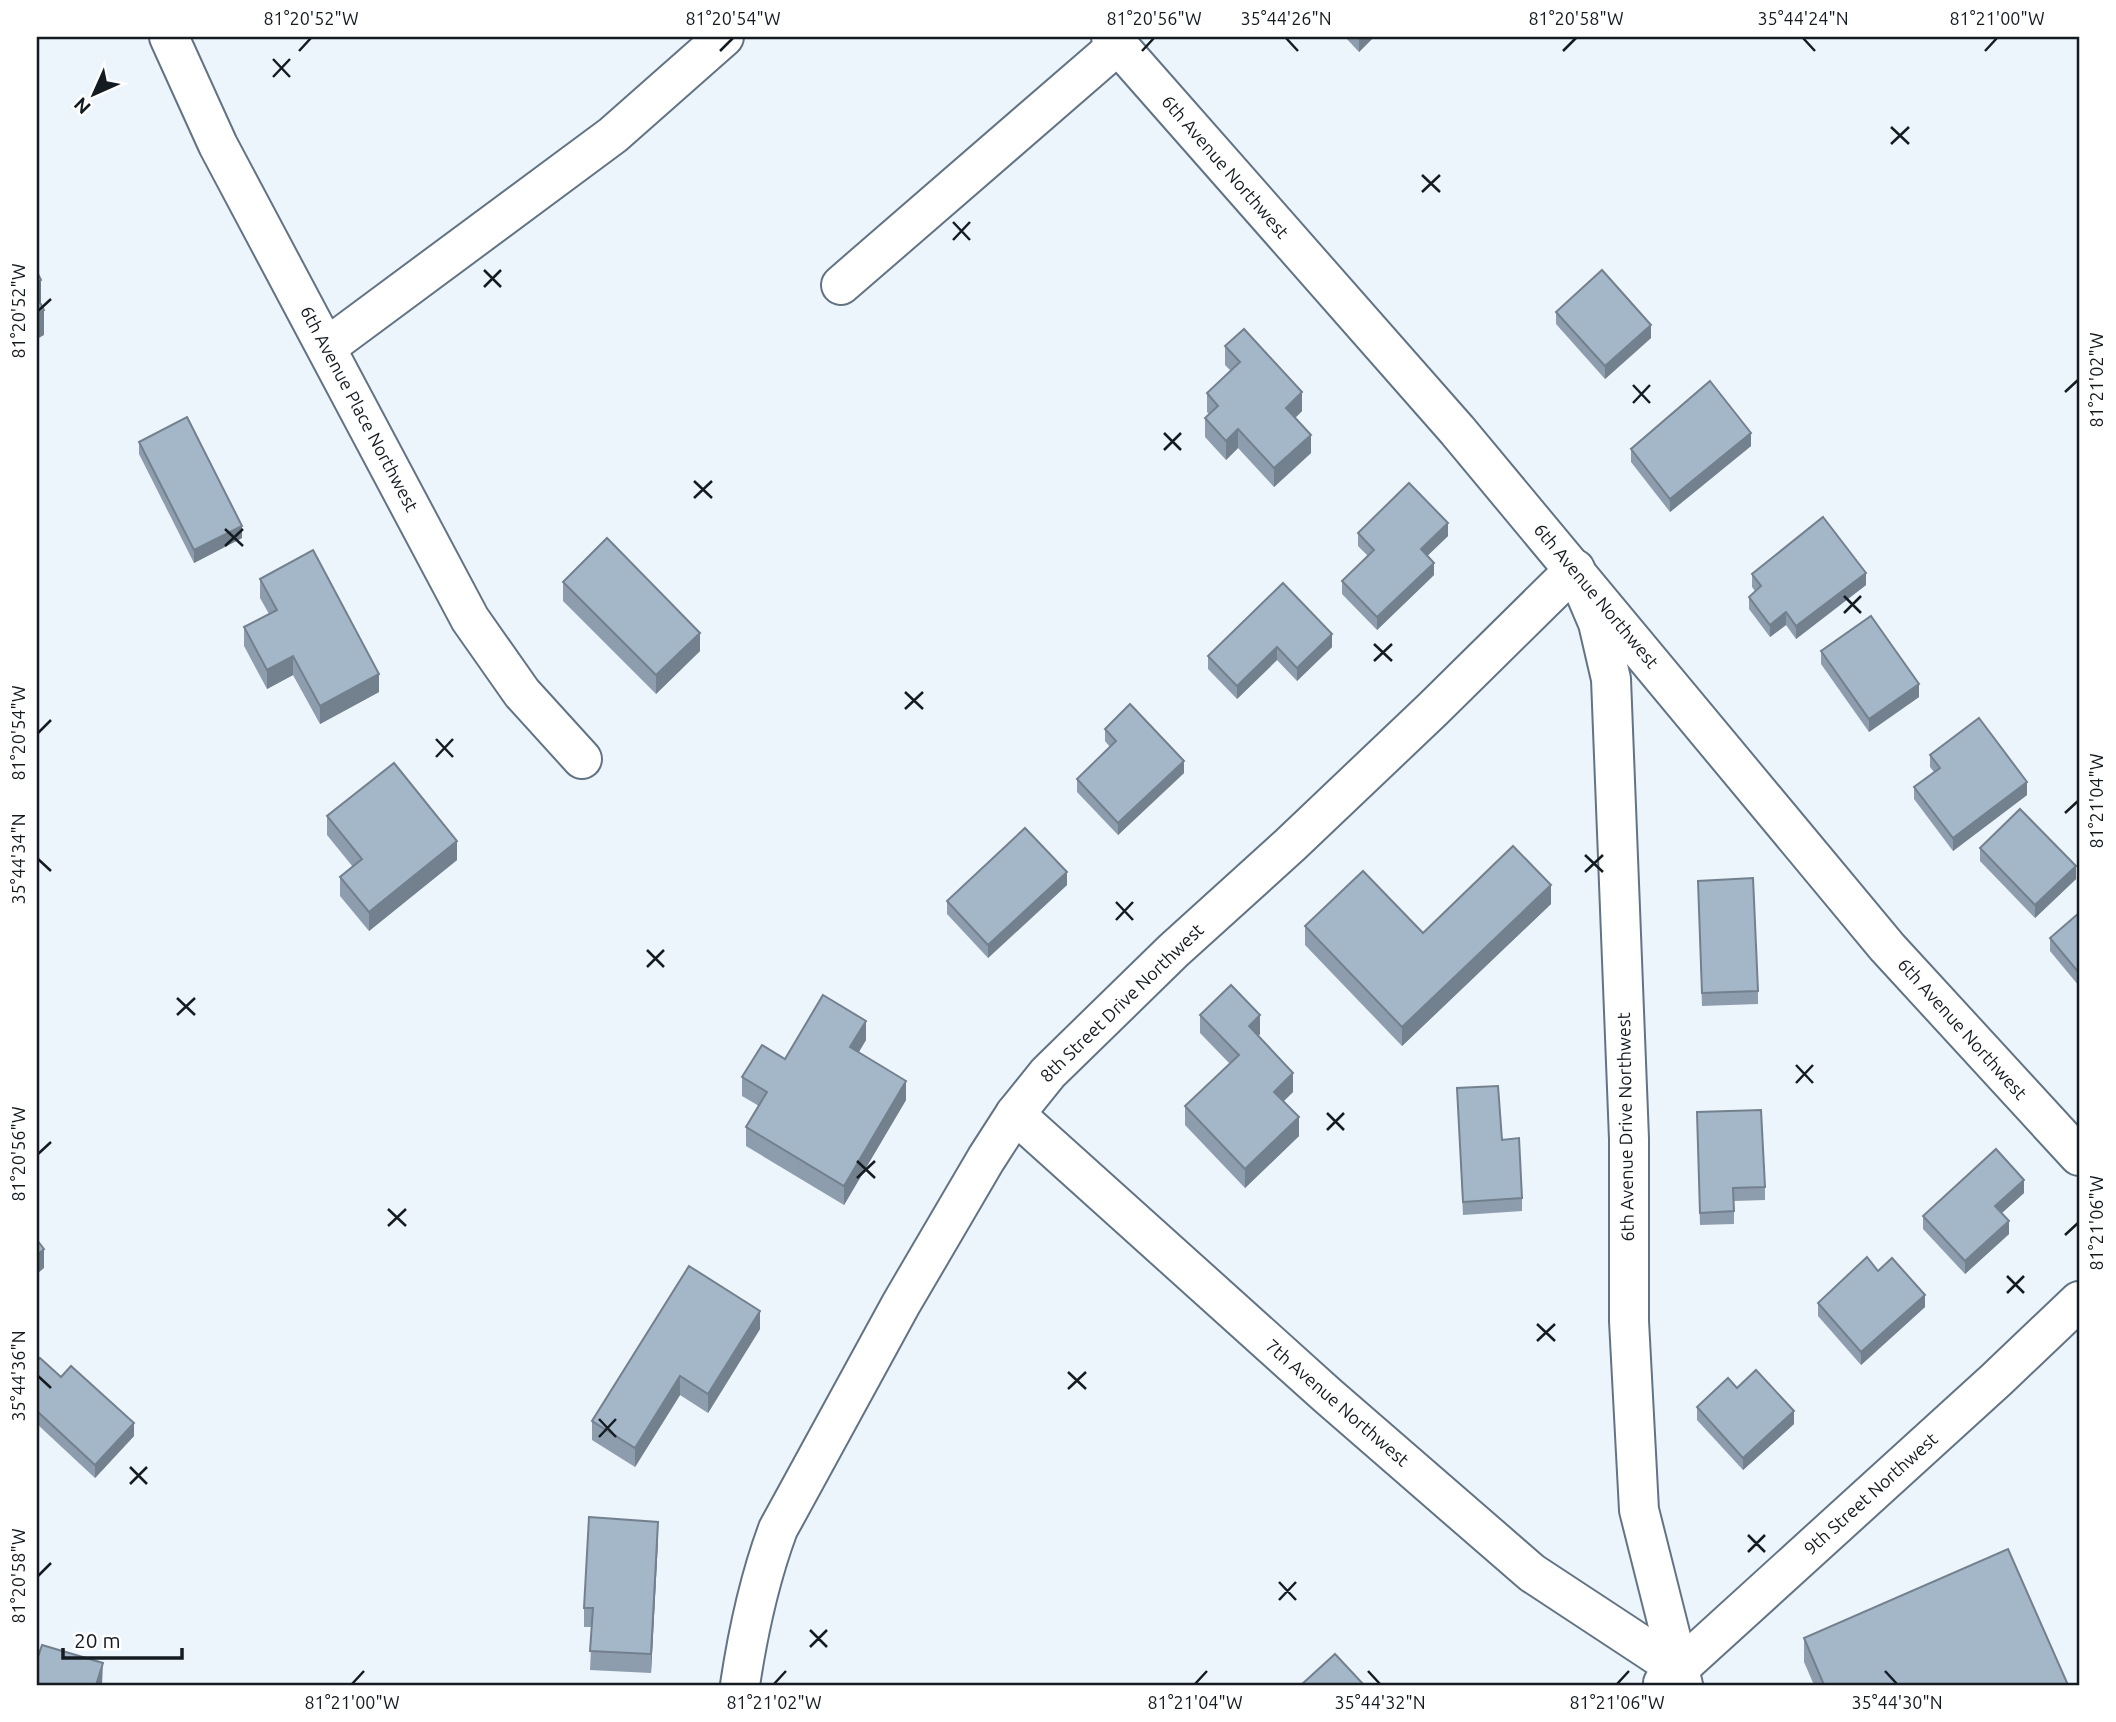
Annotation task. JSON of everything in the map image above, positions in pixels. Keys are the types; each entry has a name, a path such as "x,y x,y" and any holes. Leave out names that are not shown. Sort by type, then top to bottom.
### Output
{"street":[{"name":"6th Avenue Place Northwest","path":"169,37 218,145 470,619 522,693 582,759"},
{"path":"327,347 613,135 724,37"},
{"path":"841,285 1114,41"},
{"name":"6th Avenue Northwest","path":"1114,41 1457,430 1887,947 2079,1156"},
{"name":"8th Street Drive Northwest","path":"740,1685 755,1604 778,1530 901,1304 1015,1114 1048,1073 1134,988 1328,808 1575,569"},
{"name":"6th Avenue Drive Northwest","path":"1575,569 1598,623 1611,678 1629,1139 1629,1321 1639,1510 1674,1680"},
{"name":"7th Avenue Northwest","path":"1015,1114 1327,1395 1532,1573 1674,1680"},
{"name":"9th Street Northwest","path":"1674,1680 2079,1301"}],"building":[{"path":"1602,270 1651,325 1605,366 1556,312"},
{"path":"37,297 44,310 37,314"},
{"path":"1244,329 1302,392 1286,408 1311,435 1274,468 1238,429 1226,441 1205,418 1218,406 1207,393 1240,362 1225,346"},
{"path":"1710,381 1751,433 1670,499 1631,449"},
{"path":"187,417 242,526 194,550 139,442"},
{"path":"1409,483 1448,523 1421,549 1434,563 1377,617 1342,581 1374,550 1358,533"},
{"path":"1823,517 1866,573 1796,626 1786,612 1770,625 1749,597 1761,586 1752,574"},
{"path":"607,538 700,633 656,675 563,582"},
{"path":"313,550 379,674 320,706 293,656 267,670 244,627 277,610 260,579"},
{"path":"1283,583 1332,634 1297,668 1277,647 1237,686 1208,656"},
{"path":"1871,616 1919,684 1869,719 1821,651"},
{"path":"1130,704 1184,761 1118,823 1077,779 1116,741 1105,729"},
{"path":"1979,718 2027,782 1953,838 1914,787 1940,768 1930,755"},
{"path":"394,763 457,841 369,912 340,877 362,859 327,816"},
{"path":"2020,809 2076,866 2035,905 1980,848"},
{"path":"1025,828 1067,872 988,945 947,901"},
{"path":"1513,846 1551,885 1402,1027 1305,926 1363,871 1423,933"},
{"path":"1753,878 1758,991 1702,993 1698,881"},
{"path":"2079,913 2079,973 2050,938"},
{"path":"1231,985 1260,1015 1249,1026 1293,1073 1274,1092 1299,1117 1245,1169 1185,1106 1239,1055 1200,1015"},
{"path":"823,995 866,1021 850,1047 906,1081 844,1186 746,1127 767,1092 742,1077 762,1045 785,1059"},
{"path":"1498,1086 1502,1140 1519,1138 1522,1198 1463,1202 1457,1088"},
{"path":"1761,1110 1765,1187 1733,1188 1734,1211 1700,1213 1697,1112"},
{"path":"1996,1149 2024,1180 1995,1206 2009,1221 1965,1261 1923,1216"},
{"path":"37,1240 44,1249 37,1255"},
{"path":"1867,1257 1878,1271 1892,1258 1925,1295 1861,1352 1818,1303"},
{"path":"689,1266 760,1311 708,1394 680,1376 635,1448 592,1421"},
{"path":"40,1358 61,1377 71,1366 134,1423 95,1465 37,1411 37,1361"},
{"path":"1756,1370 1794,1411 1743,1458 1697,1407 1728,1378 1737,1388"},
{"path":"589,1517 658,1522 651,1654 590,1651 593,1608 584,1608"},
{"path":"2008,1549 2068,1685 1824,1685 1804,1638"},
{"path":"42,1645 103,1663 96,1685 37,1685 37,1660"},
{"path":"1335,1654 1364,1685 1301,1685"}]}
